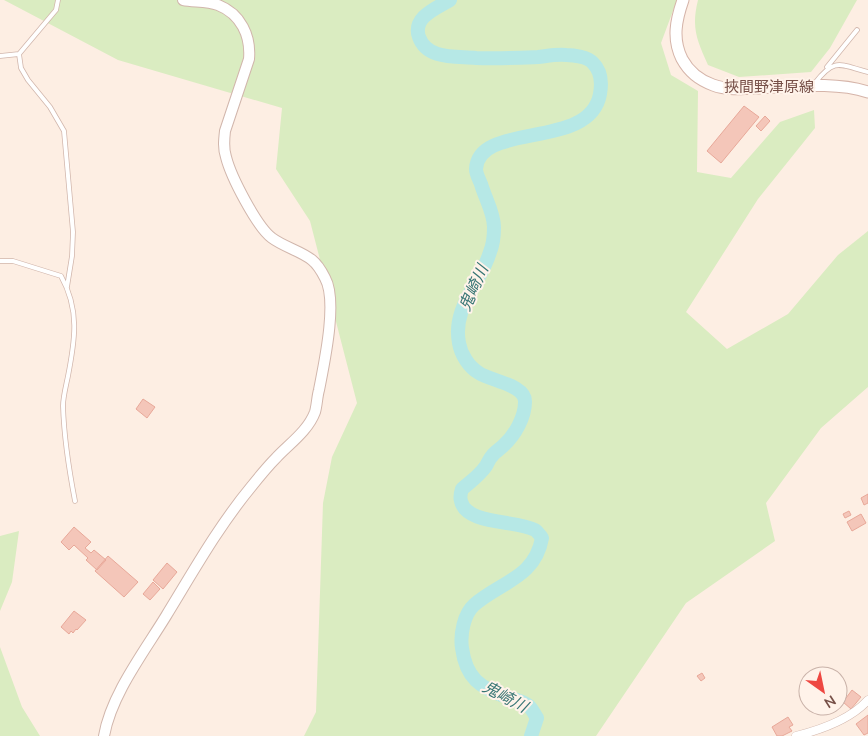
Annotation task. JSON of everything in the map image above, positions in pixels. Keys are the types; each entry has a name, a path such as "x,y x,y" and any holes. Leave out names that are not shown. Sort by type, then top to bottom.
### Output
{"main road":[{"name":"挾間野津原線","path":"683,0 676,24 677,44 685,63 696,77 714,86 729,88 842,87 868,92"}],"street":[{"path":"104,736 106,722 116,699 223,523 255,482 310,422 315,412 328,329 330,295 326,279 312,260 284,246 265,233 252,213 225,156 224,143 226,131 249,59 250,47 244,27 238,19 218,5 183,0"},
{"path":"796,736 811,732 848,715 864,705 868,700"}],"lane":[{"path":"0,56 19,54 56,10 58,0"},
{"path":"812,87 856,30"},
{"path":"19,54 21,68 28,80 50,107 64,131 73,232 72,256 67,287"},
{"path":"825,70 831,66 841,65 868,72"},
{"path":"0,261 13,262 61,276 67,287 74,313 76,336 63,404 68,466 75,501"}],"green space":[{"path":"4,0 677,0 661,43 671,75 698,91 697,172 731,178 780,122 814,110 815,128 758,199 686,312 727,349 788,314 838,255 868,231 868,387 821,428 766,503 775,541 686,603 596,736 304,736 316,712 323,503 332,457 357,403 310,221 276,169 282,108 118,60"},
{"path":"698,0 857,0 830,48 811,72 739,77 708,65 696,34 695,18"},
{"path":"19,531 12,582 0,611 0,536"},
{"path":"0,647 22,707 40,736 0,736"}],"building":[{"path":"744,106 759,117 721,163 707,151"},
{"path":"765,116 770,121 761,131 756,126"},
{"path":"143,399 155,407 147,418 136,409"},
{"path":"868,494 868,503 864,505 861,498"},
{"path":"849,511 851,515 845,518 843,514"},
{"path":"861,514 866,523 852,531 847,522"},
{"path":"74,527 91,542 85,548 91,553 94,550 106,560 97,570 86,560 88,558 74,545 69,550 61,542"},
{"path":"108,556 138,582 124,597 95,571"},
{"path":"167,563 177,572 163,589 153,580"},
{"path":"153,582 160,589 150,600 143,594"},
{"path":"74,611 86,620 77,630 73,633 71,631 69,634 61,627"},
{"path":"702,673 705,678 701,681 697,676"},
{"path":"852,690 861,697 851,709 848,706 848,695"},
{"path":"868,715 868,733 864,735 856,724"},
{"path":"788,717 793,725 789,727 792,731 782,736 777,736 772,727"}],"waterway":[{"name":"鬼崎川","path":"450,0 427,14 419,24 419,37 428,50 451,57 577,56 588,59 593,63 601,78 600,94 592,112 577,123 557,130 513,139 495,145 481,154 476,171 493,216 493,240 486,263 463,307 458,330 462,352 472,367 484,376 514,387 524,396 525,408 515,431 508,441 491,457 480,473 462,489 461,500 465,509 472,514 493,521 527,527 535,530 542,538 538,551 524,571 474,605 468,614 462,631 462,643 467,667 476,680 497,694 521,701 529,706 537,718 531,736"}]}
